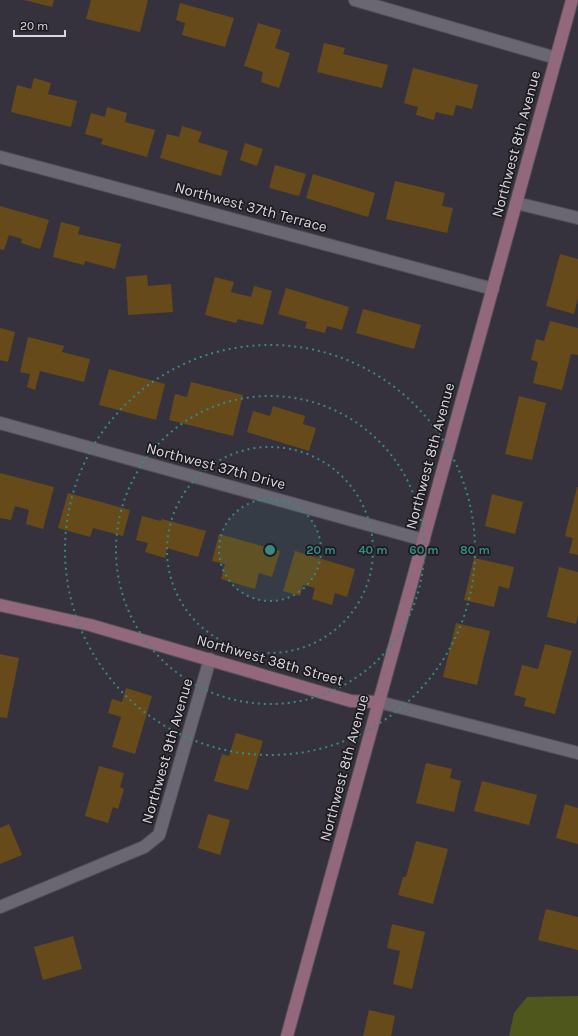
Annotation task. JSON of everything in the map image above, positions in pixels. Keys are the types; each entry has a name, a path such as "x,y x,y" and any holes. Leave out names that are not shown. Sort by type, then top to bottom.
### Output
{"street":[{"path":"355,0 556,58"},
{"name":"Northwest 8th Avenue","path":"287,1036 572,0"},
{"name":"Northwest 37th Terrace","path":"0,157 493,289"},
{"path":"516,203 578,218"},
{"name":"Northwest 37th Drive","path":"0,423 424,540"},
{"name":"Northwest 38th Street","path":"0,605 90,626 210,659 351,701 379,702 578,752"},
{"name":"Northwest 9th Avenue","path":"0,906 144,847 159,835 210,659"}],"green space":[{"path":"578,996 578,1036 509,1036 514,1013 527,997"}],"building":[{"path":"24,0 54,0 52,7"},
{"path":"91,0 148,0 140,32 86,19"},
{"path":"180,3 234,18 225,47 182,35 185,23 176,20"},
{"path":"258,23 281,30 275,48 290,53 279,88 261,82 263,72 244,66"},
{"path":"324,43 345,48 343,54 388,65 382,88 317,72"},
{"path":"413,68 478,85 472,109 456,105 453,116 436,112 434,120 416,115 418,107 404,103"},
{"path":"34,78 51,83 48,94 77,101 71,127 11,112 17,85 31,89"},
{"path":"107,107 127,113 125,122 155,130 147,157 101,144 103,139 85,134 91,113 105,117"},
{"path":"182,126 202,132 198,142 228,151 221,176 160,158 167,134 179,137"},
{"path":"245,143 263,149 257,166 240,160"},
{"path":"275,165 306,174 299,196 269,188"},
{"path":"313,174 375,193 368,217 306,198"},
{"path":"395,181 445,193 442,206 453,208 447,233 386,219"},
{"path":"0,206 49,220 40,249 21,243 22,239 9,235 4,250 0,249"},
{"path":"61,222 80,227 78,234 121,244 115,269 85,261 84,265 53,257"},
{"path":"560,254 578,259 578,298 574,314 546,306"},
{"path":"147,275 148,286 171,284 173,312 128,315 126,277"},
{"path":"215,277 234,282 231,292 251,297 254,286 272,291 263,325 238,319 236,323 205,315"},
{"path":"286,288 349,307 342,330 327,326 325,333 305,328 307,322 278,314"},
{"path":"363,309 421,325 414,349 356,333"},
{"path":"550,321 578,328 578,355 571,354 562,390 533,383 538,362 531,360 536,339 544,341"},
{"path":"0,328 15,332 8,362 0,360"},
{"path":"28,337 64,346 62,352 90,359 84,382 40,371 35,390 27,387 30,374 20,372"},
{"path":"109,369 165,384 156,420 99,405"},
{"path":"191,382 243,395 233,436 169,420 175,394 187,397"},
{"path":"519,396 546,403 532,460 505,454"},
{"path":"273,406 305,416 303,424 316,428 309,451 247,432 253,411 270,416"},
{"path":"0,473 54,487 43,529 26,524 29,510 15,506 11,520 0,518"},
{"path":"577,487 578,555 569,553 573,538 565,536"},
{"path":"68,493 130,510 123,536 93,528 90,537 58,528"},
{"path":"492,494 523,502 515,534 485,526"},
{"path":"142,516 161,521 162,519 206,531 198,557 167,548 165,558 145,552 148,543 136,540"},
{"path":"219,534 280,551 272,577 259,573 255,589 221,579 225,564 212,561"},
{"path":"295,551 355,569 347,597 335,593 332,605 312,599 315,588 303,585 300,596 283,591"},
{"path":"474,558 514,567 509,589 499,586 494,607 464,600"},
{"path":"559,567 578,572 578,616 576,624 547,617"},
{"path":"456,623 490,631 477,685 443,677"},
{"path":"545,644 572,651 555,714 524,706 526,698 514,695 522,665 538,669"},
{"path":"0,654 19,658 7,718 0,717"},
{"path":"126,688 152,696 135,754 112,747 121,717 108,713 112,699 122,702"},
{"path":"236,733 263,741 248,790 214,781 222,754 229,756"},
{"path":"426,763 452,769 450,778 461,781 454,812 416,803"},
{"path":"99,766 124,773 120,787 124,789 118,809 113,807 108,823 85,816"},
{"path":"482,781 537,795 529,825 474,811"},
{"path":"565,804 578,808 578,844 556,838"},
{"path":"208,814 230,820 220,855 198,848"},
{"path":"9,824 22,855 0,864 0,828"},
{"path":"416,841 448,849 433,904 398,895 403,877 406,877"},
{"path":"546,909 578,917 578,950 538,940"},
{"path":"392,924 425,932 412,989 393,984 400,951 387,948"},
{"path":"73,936 82,969 43,980 34,947"},
{"path":"369,1010 395,1016 391,1036 363,1036"}]}
